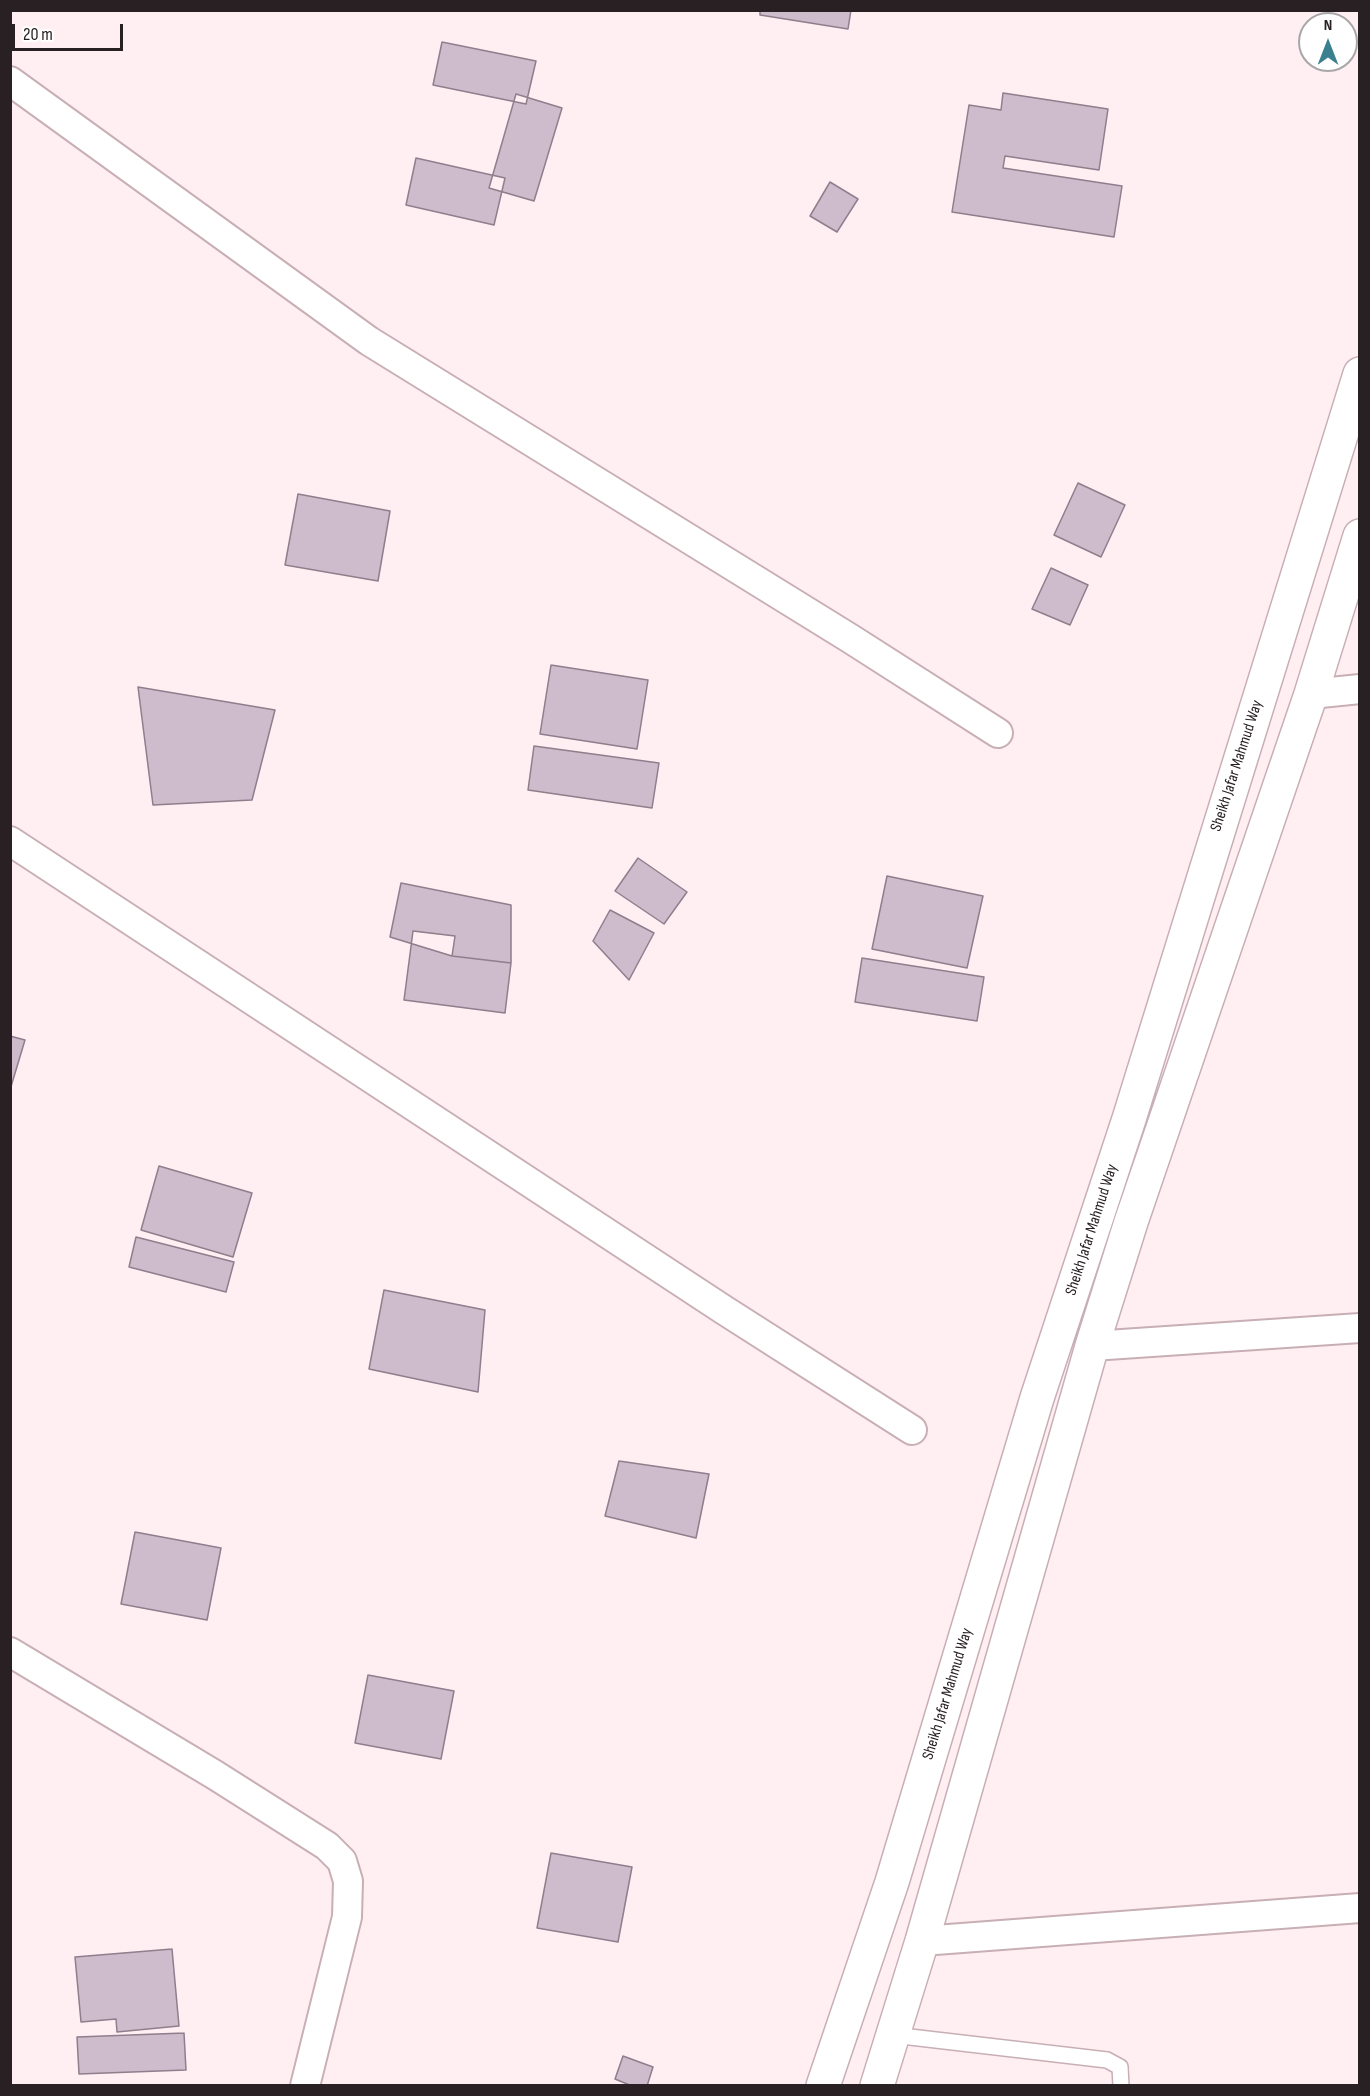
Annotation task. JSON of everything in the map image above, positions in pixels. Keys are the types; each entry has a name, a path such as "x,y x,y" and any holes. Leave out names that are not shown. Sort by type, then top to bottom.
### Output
{"main road":[{"name":"Sheikh Jafar Mahmud Way","path":"823,2085 892,1882 1037,1398 1129,1119 1359,374"},
{"path":"877,2085 922,1941 1092,1346 1131,1222 1311,694 1359,536"}],"street":[{"path":"10,81 369,341 841,633 998,733"},
{"path":"1311,694 1359,688"},
{"path":"10,841 674,1278 912,1430"},
{"path":"1092,1346 1359,1328"},
{"path":"10,1652 243,1792 327,1846 342,1861 348,1881 347,1917 305,2085"},
{"path":"922,1941 1359,1908"}],"lane":[{"path":"893,2035 1107,2060 1120,2067 1121,2085"}],"building":[{"path":"760,10 851,10 848,29 760,15"},
{"path":"442,42 536,61 526,104 433,85"},
{"path":"1003,93 1108,109 1099,170 1005,156 1003,168 1122,186 1114,237 952,212 969,105 1001,110"},
{"path":"516,94 562,108 534,201 489,188"},
{"path":"416,158 505,178 494,225 406,205"},
{"path":"830,182 858,199 837,232 810,216"},
{"path":"1078,483 1125,505 1101,557 1054,535"},
{"path":"298,494 390,511 378,581 285,565"},
{"path":"1051,568 1088,585 1070,625 1032,609"},
{"path":"551,665 648,680 637,749 540,734"},
{"path":"138,687 275,710 252,800 153,805"},
{"path":"534,746 659,763 652,808 528,790"},
{"path":"638,858 687,892 664,924 615,891"},
{"path":"887,876 983,896 967,968 872,949"},
{"path":"401,883 511,905 511,963 452,956 390,937"},
{"path":"610,910 654,933 629,980 593,941"},
{"path":"413,931 455,936 452,956 511,963 505,1013 404,1000"},
{"path":"862,958 984,977 977,1021 855,1002"},
{"path":"10,1036 25,1040 10,1090"},
{"path":"159,1166 252,1193 233,1257 141,1230"},
{"path":"136,1237 234,1262 226,1292 129,1267"},
{"path":"384,1290 485,1310 478,1392 369,1369"},
{"path":"619,1461 709,1474 696,1538 605,1516"},
{"path":"135,1532 221,1548 207,1620 121,1604"},
{"path":"368,1675 454,1691 441,1759 355,1743"},
{"path":"551,1853 632,1867 618,1942 537,1928"},
{"path":"172,1949 179,2026 117,2032 116,2019 81,2022 75,1957"},
{"path":"184,2033 186,2070 79,2074 77,2037"},
{"path":"623,2056 653,2067 647,2086 632,2086 615,2079"}]}
